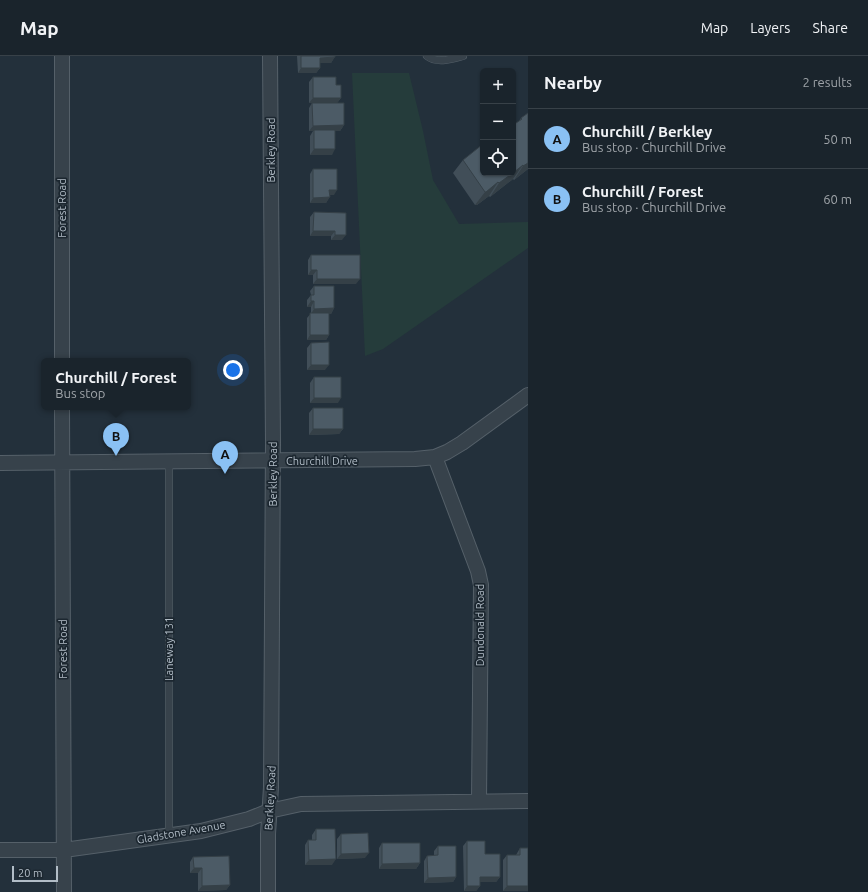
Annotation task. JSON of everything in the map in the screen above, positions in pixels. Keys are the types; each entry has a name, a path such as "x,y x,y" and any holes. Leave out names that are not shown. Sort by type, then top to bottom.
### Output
{"street":[{"name":"Forest Road","path":"62,56 62,358"},
{"name":"Berkley Road","path":"268,892 268,834 271,779 273,462 270,56"},
{"name":"Churchill Drive","path":"0,463 273,462 404,460 435,457 462,442 528,395"},
{"name":"Forest Road","path":"62,410 64,892"},
{"name":"Dundonald Road","path":"435,457 478,570 481,585 479,801"},
{"name":"Gladstone Avenue","path":"0,850 64,850 169,836 201,831 249,819 269,811 301,804 528,801"}],"lane":[{"path":"427,56 429,58 444,60 463,56"},
{"name":"Laneway 131","path":"169,462 169,836"}],"green space":[{"path":"352,73 409,73 433,180 459,224 528,222 528,248 383,349 365,356"}],"building":[{"path":"301,56 335,57 320,58 320,68 301,68"},
{"path":"313,77 336,77 336,85 341,85 341,98 313,98"},
{"path":"312,103 344,103 344,125 313,126"},
{"path":"528,113 528,163 516,171 516,123 522,119 521,118"},
{"path":"314,130 335,130 335,149 314,149"},
{"path":"480,146 480,176 509,176 485,192 463,160"},
{"path":"313,169 337,169 337,190 329,190 330,197 313,198"},
{"path":"314,212 346,213 346,235 335,235 335,231 313,231"},
{"path":"311,255 360,255 360,279 317,279 317,270 311,270"},
{"path":"314,286 334,286 334,308 314,309 314,301 311,301 311,295 314,295"},
{"path":"310,313 329,313 329,335 310,335"},
{"path":"329,342 329,365 311,365 311,343"},
{"path":"314,377 341,377 341,398 314,398"},
{"path":"313,408 343,408 343,429 313,429"},
{"path":"316,829 335,829 336,859 309,860 308,840 316,840"},
{"path":"368,833 369,853 341,854 341,834"},
{"path":"467,841 485,841 485,854 500,854 500,877 480,877 480,886 467,886"},
{"path":"382,843 420,843 420,863 382,864"},
{"path":"438,846 456,846 456,877 428,878 427,856 438,855"},
{"path":"520,848 528,848 528,886 507,886 507,855 520,855"},
{"path":"229,856 230,885 202,886 202,868 194,868 193,857"}],"place":[{"name":"Churchill / Forest","path":"116,456"},
{"name":"Churchill / Berkley","path":"225,474"}]}
